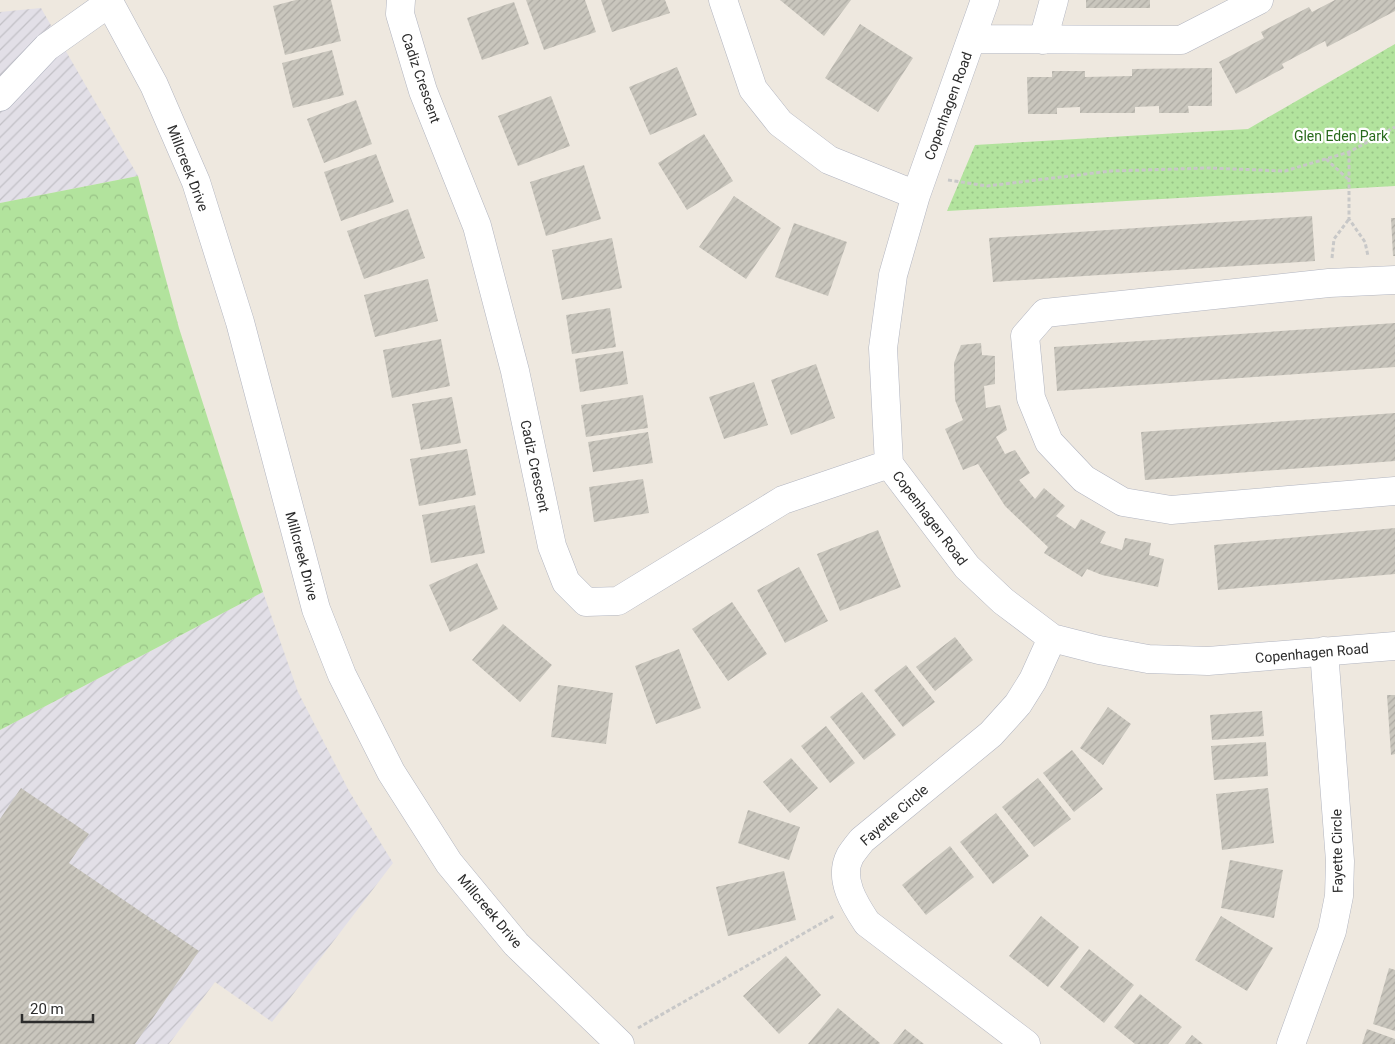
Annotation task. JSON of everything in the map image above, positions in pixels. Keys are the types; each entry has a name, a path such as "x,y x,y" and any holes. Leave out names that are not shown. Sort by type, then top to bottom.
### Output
{"street":[{"name":"Cadiz Crescent","path":"401,0 400,14 423,91 477,226 515,371 552,546 566,582 586,602 618,601 783,500 890,464"},
{"path":"722,0 753,89 780,123 829,160 919,186"},
{"name":"Copenhagen Road","path":"985,0 919,186 893,275 883,348 890,464 967,567 1003,601 1052,638 1099,650 1148,659 1208,661 1395,646"},
{"path":"1043,40 1054,0"},
{"path":"972,39 1181,40 1259,0"},
{"path":"0,97 47,47 109,1"},
{"name":"Millcreek Drive","path":"109,1 154,85 196,182 240,322 316,609 342,675 391,772 449,862 516,944 618,1043"},
{"path":"1384,281 1329,283 1045,313 1025,336 1031,398 1049,442 1084,479 1123,502 1171,510 1395,491"},
{"name":"Fayette Circle","path":"1026,1044 867,924 855,905 846,880 849,858 862,840 992,734 1018,704 1034,680 1052,638"},
{"name":"Fayette Circle","path":"1291,1044 1332,931 1339,896 1340,861 1324,651"}],"path":[{"path":"919,186 987,186 1111,171 1208,168 1285,171 1349,152 1395,127"},
{"path":"1349,152 1349,219 1365,242 1384,281"},
{"path":"1326,159 1348,179"},
{"path":"1329,283 1334,240 1349,219"},
{"path":"618,1043 659,1015 855,905"}],"shaded area":[{"path":"41,8 138,176 0,203 0,12"},
{"path":"263,592 298,692 349,791 393,863 272,1022 215,982 169,1044 0,1044 0,730"}],"green space":[{"name":"Glen Eden Park","path":"1395,44 1395,186 947,211 975,145 1248,129"},
{"path":"138,176 179,328 263,592 0,730 0,203"}],"building":[{"path":"296,0 331,0 341,41 285,55 273,6"},
{"path":"526,0 585,0 596,32 544,50"},
{"path":"601,0 665,0 670,13 612,32"},
{"path":"780,0 851,0 824,36"},
{"path":"1086,0 1150,0 1150,8 1086,8"},
{"path":"1335,0 1395,0 1395,11 1327,47 1325,41 1282,64 1284,68 1236,94 1219,62 1264,38 1261,32 1309,7 1312,12"},
{"path":"514,2 529,44 482,60 467,18"},
{"path":"860,24 913,58 878,112 825,78"},
{"path":"332,50 344,95 293,108 282,63"},
{"path":"677,67 697,115 650,135 629,87"},
{"path":"1212,68 1212,106 1188,106 1189,113 1159,113 1159,106 1135,107 1135,113 1080,113 1080,107 1057,108 1057,114 1028,114 1027,77 1052,77 1052,71 1085,71 1085,77 1132,76 1132,69"},
{"path":"551,96 570,146 518,166 498,116"},
{"path":"356,100 372,144 324,163 307,119"},
{"path":"704,134 733,181 687,210 658,163"},
{"path":"376,154 394,202 341,221 324,172"},
{"path":"584,165 601,219 546,236 530,182"},
{"path":"734,196 781,228 746,279 699,247"},
{"path":"408,209 425,258 364,279 347,231"},
{"path":"1312,216 1315,261 993,282 989,238"},
{"path":"1391,218 1395,218 1395,256 1393,256"},
{"path":"794,223 847,242 828,296 775,277"},
{"path":"612,238 622,288 562,300 552,250"},
{"path":"428,279 438,321 375,337 364,295"},
{"path":"610,308 616,347 572,354 566,315"},
{"path":"1395,323 1395,367 1057,391 1054,347"},
{"path":"441,339 450,386 392,398 383,350"},
{"path":"981,343 982,355 995,356 995,384 984,386 986,408 1000,405 1007,430 996,437 1005,454 1015,450 1030,473 1019,480 1035,499 1044,488 1065,506 1056,516 1075,529 1081,519 1106,532 1100,543 1122,550 1125,538 1151,543 1149,555 1164,559 1158,587 1102,575 1087,569 1082,577 1044,553 1048,547 1005,506 978,464 963,470 945,429 963,420 955,400 954,363 961,345"},
{"path":"623,351 628,384 580,392 575,359"},
{"path":"816,364 835,418 791,435 771,380"},
{"path":"754,382 768,425 724,439 709,397"},
{"path":"643,395 648,428 586,437 581,405"},
{"path":"452,397 461,443 421,450 412,404"},
{"path":"1395,413 1395,461 1145,480 1141,432"},
{"path":"648,432 653,463 593,472 588,442"},
{"path":"467,449 476,495 419,506 410,459"},
{"path":"643,479 649,513 594,522 589,487"},
{"path":"475,505 485,553 431,563 422,515"},
{"path":"1395,528 1395,574 1218,590 1214,545"},
{"path":"878,530 901,587 840,611 817,554"},
{"path":"477,563 498,609 450,632 429,585"},
{"path":"799,567 828,621 785,643 757,590"},
{"path":"732,602 767,654 728,681 692,629"},
{"path":"503,624 552,665 520,702 472,660"},
{"path":"955,637 973,660 935,691 916,667"},
{"path":"679,649 701,708 656,724 635,666"},
{"path":"906,665 935,702 903,727 874,690"},
{"path":"558,685 613,693 606,744 551,737"},
{"path":"862,692 896,735 864,760 830,717"},
{"path":"1387,695 1395,695 1395,754 1391,755"},
{"path":"1108,707 1131,724 1103,765 1080,748"},
{"path":"1262,711 1264,736 1212,740 1210,715"},
{"path":"826,726 855,763 830,783 801,746"},
{"path":"1266,742 1268,776 1214,780 1211,746"},
{"path":"1072,750 1103,789 1074,812 1043,773"},
{"path":"791,758 818,788 790,813 763,782"},
{"path":"1038,778 1071,819 1034,847 1002,807"},
{"path":"21,788 89,834 69,863 199,951 135,1044 0,1044 0,819"},
{"path":"1268,788 1274,843 1222,850 1216,794"},
{"path":"748,810 800,827 789,860 738,843"},
{"path":"996,813 1029,856 993,884 960,842"},
{"path":"950,846 974,877 926,915 902,885"},
{"path":"1230,860 1283,870 1274,918 1221,908"},
{"path":"784,871 796,920 728,936 716,887"},
{"path":"1041,916 1079,947 1048,987 1009,956"},
{"path":"1221,916 1273,948 1247,991 1195,960"},
{"path":"1089,949 1134,985 1104,1023 1060,987"},
{"path":"786,956 821,995 779,1034 743,996"},
{"path":"1389,968 1395,970 1395,1031 1373,1024"},
{"path":"1140,994 1182,1027 1168,1044 1135,1044 1114,1027"},
{"path":"838,1008 880,1043 808,1044"},
{"path":"905,1029 924,1044 893,1044"},
{"path":"1367,1029 1395,1039 1395,1044 1362,1044"},
{"path":"1192,1035 1203,1044 1185,1044"}]}
